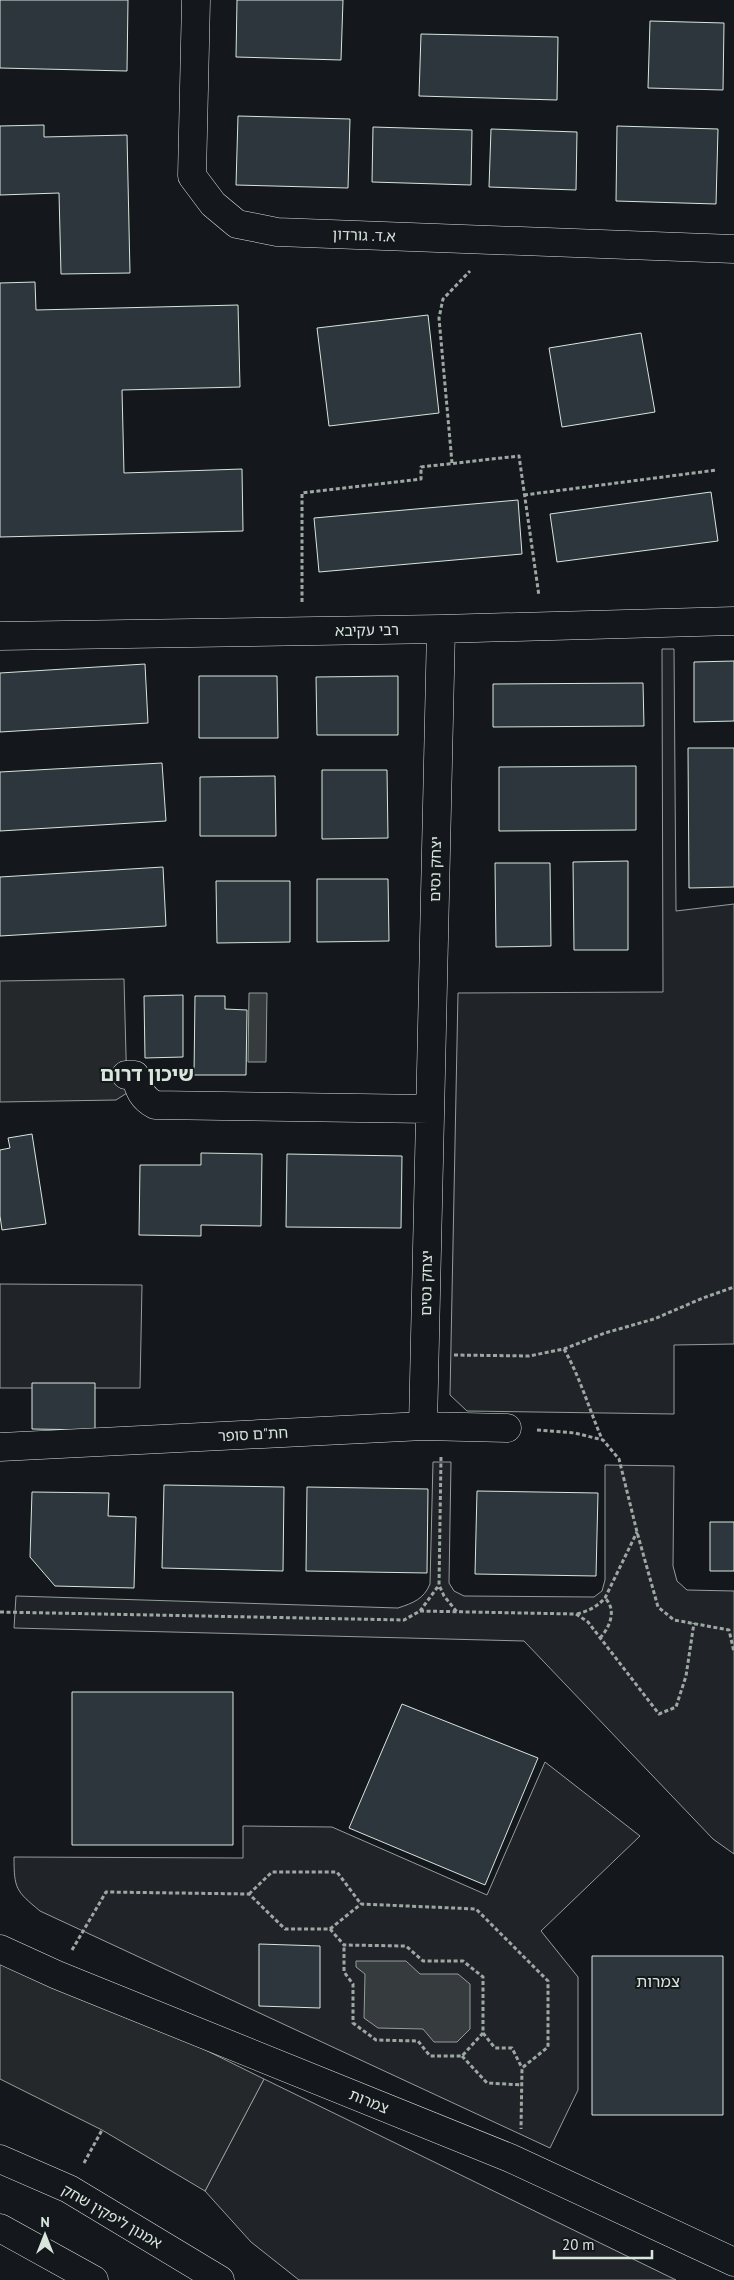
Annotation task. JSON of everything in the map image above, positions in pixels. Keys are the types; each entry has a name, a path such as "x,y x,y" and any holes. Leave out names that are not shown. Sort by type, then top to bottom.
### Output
{"street":[{"name":"א.ד. גורדון","path":"196,0 192,176 212,204 236,224 277,232 734,249"},
{"name":"רבי עקיבא","path":"0,636 441,629 734,621"},
{"name":"יצחק נסים","path":"432,1426 425,1355 441,629"},
{"path":"126,1075 135,1075 139,1090 145,1100 155,1105 429,1109"},
{"name":"חת\"ם סופר","path":"0,1447 432,1426 507,1428"},
{"name":"צמרות","path":"0,1948 57,1975 510,2158 734,2262"},
{"name":"אמנון ליפקין שחק","path":"0,2159 69,2189 220,2280"},
{"path":"0,2228 94,2280"}],"path":[{"path":"452,463 438,318 443,299 476,264 484,240"},
{"path":"302,605 302,493 422,479 420,467 519,456 540,600"},
{"path":"524,495 717,470"},
{"path":"425,1355 529,1356 564,1348 604,1333 654,1319 703,1298 734,1288"},
{"path":"564,1348 603,1440 619,1459 658,1607 674,1620 732,1630 734,1652"},
{"path":"432,1426 439,1585 444,1596 457,1612"},
{"path":"507,1428 576,1433 603,1440"},
{"path":"0,1612 404,1620 420,1612 576,1614 600,1604 605,1598 637,1532"},
{"path":"420,1612 439,1585"},
{"path":"600,1638 607,1631 612,1617 610,1602 605,1598"},
{"path":"576,1614 588,1622 659,1714 676,1707 681,1694 694,1623"},
{"path":"248,1894 272,1872 337,1872 362,1904"},
{"path":"57,1975 106,1892 248,1894 285,1928 330,1928 362,1904 476,1909 548,1981 548,2047 522,2068"},
{"path":"330,1928 344,1945 344,1972 353,1984 353,2023 376,2040 418,2041 430,2056 462,2056 487,2083 522,2085"},
{"path":"344,1945 406,1946 423,1960 463,1961 483,1977 483,2033 495,2048 512,2048 522,2068 521,2131 510,2158"},
{"path":"462,2056 483,2033"},
{"path":"69,2189 102,2130"}],"shaded area":[{"path":"662,649 674,649 676,911 734,904 734,1344 674,1345 674,1414 467,1411 450,1395 458,993 663,992"},
{"path":"124,979 127,1093 116,1100 0,1102 0,981"},
{"path":"249,993 267,993 266,1062 248,1062"},
{"path":"0,1284 142,1285 140,1388 0,1388"},
{"path":"433,1462 451,1462 449,1583 454,1591 464,1596 594,1597 602,1591 605,1580 605,1465 674,1466 673,1566 677,1581 687,1590 734,1591 734,1854 713,1839 524,1641 14,1628 16,1596 398,1608 421,1597 430,1584"},
{"path":"545,1762 640,1836 541,1931 578,1977 578,2090 550,2148 40,1911 21,1894 16,1883 14,1857 243,1858 243,1826 332,1827 487,1895"},
{"path":"0,1959 155,2025 264,2079 205,2191 102,2130 0,2079"},
{"path":"356,1961 406,1961 420,1974 458,1974 470,1984 470,2029 457,2042 434,2042 423,2029 378,2028 364,2018 365,1974 356,1967"},
{"path":"264,2079 676,2280 299,2280 251,2242 205,2191"}],"building":[{"path":"0,0 128,0 127,71 0,68"},
{"path":"237,0 343,0 341,60 236,57"},
{"path":"650,21 724,23 723,90 648,88"},
{"path":"421,34 558,37 557,100 419,96"},
{"path":"238,116 350,119 348,188 236,185"},
{"path":"44,125 44,137 127,135 130,273 61,274 59,193 0,195 0,126"},
{"path":"617,126 718,129 716,204 616,201"},
{"path":"373,127 472,130 471,185 372,182"},
{"path":"491,129 577,132 576,190 489,187"},
{"path":"35,282 36,310 238,305 240,387 122,390 124,473 242,469 243,531 0,537 0,283"},
{"path":"428,315 439,413 329,426 317,328"},
{"path":"641,333 655,412 562,427 549,348"},
{"path":"711,492 718,541 557,562 550,514"},
{"path":"518,500 522,554 319,572 314,518"},
{"path":"734,661 734,721 694,722 694,662"},
{"path":"145,664 148,723 0,732 0,673"},
{"path":"199,676 277,676 278,738 199,738"},
{"path":"398,676 398,735 317,735 316,677"},
{"path":"643,683 644,726 493,727 493,684"},
{"path":"688,748 734,748 734,887 689,888"},
{"path":"162,763 166,821 0,831 0,772"},
{"path":"636,766 636,830 499,831 499,767"},
{"path":"322,770 387,770 388,838 322,839"},
{"path":"275,776 276,836 200,836 200,777"},
{"path":"628,861 628,950 574,950 573,862"},
{"path":"495,863 550,863 551,946 496,947"},
{"path":"163,867 166,926 0,936 0,877"},
{"path":"317,879 388,879 389,941 317,942"},
{"path":"216,881 290,881 290,942 217,943"},
{"path":"183,995 183,1057 145,1058 144,996"},
{"path":"195,996 225,996 225,1009 247,1010 246,1075 194,1075"},
{"path":"32,1134 46,1224 2,1230 0,1216 0,1150 10,1148 8,1138"},
{"path":"201,1153 262,1154 261,1226 201,1225 201,1236 139,1235 140,1165 201,1165"},
{"path":"287,1154 402,1156 401,1228 286,1227"},
{"path":"32,1383 95,1383 95,1430 32,1429"},
{"path":"164,1485 284,1487 283,1571 162,1568"},
{"path":"307,1487 428,1489 427,1573 306,1571"},
{"path":"477,1491 598,1493 596,1576 475,1574"},
{"path":"32,1492 109,1493 108,1516 136,1517 134,1588 55,1586 30,1557"},
{"path":"710,1522 734,1522 734,1571 710,1571"},
{"path":"72,1692 233,1692 233,1845 72,1845"},
{"path":"402,1704 538,1758 485,1885 349,1828"},
{"path":"259,1944 320,1946 320,2008 259,2006"},
{"path":"592,1956 723,1956 723,2115 592,2115"}],"district":[{"name":"שיכון דרום","path":"147,1074"},
{"name":"צמרות","path":"658,1981"}]}
